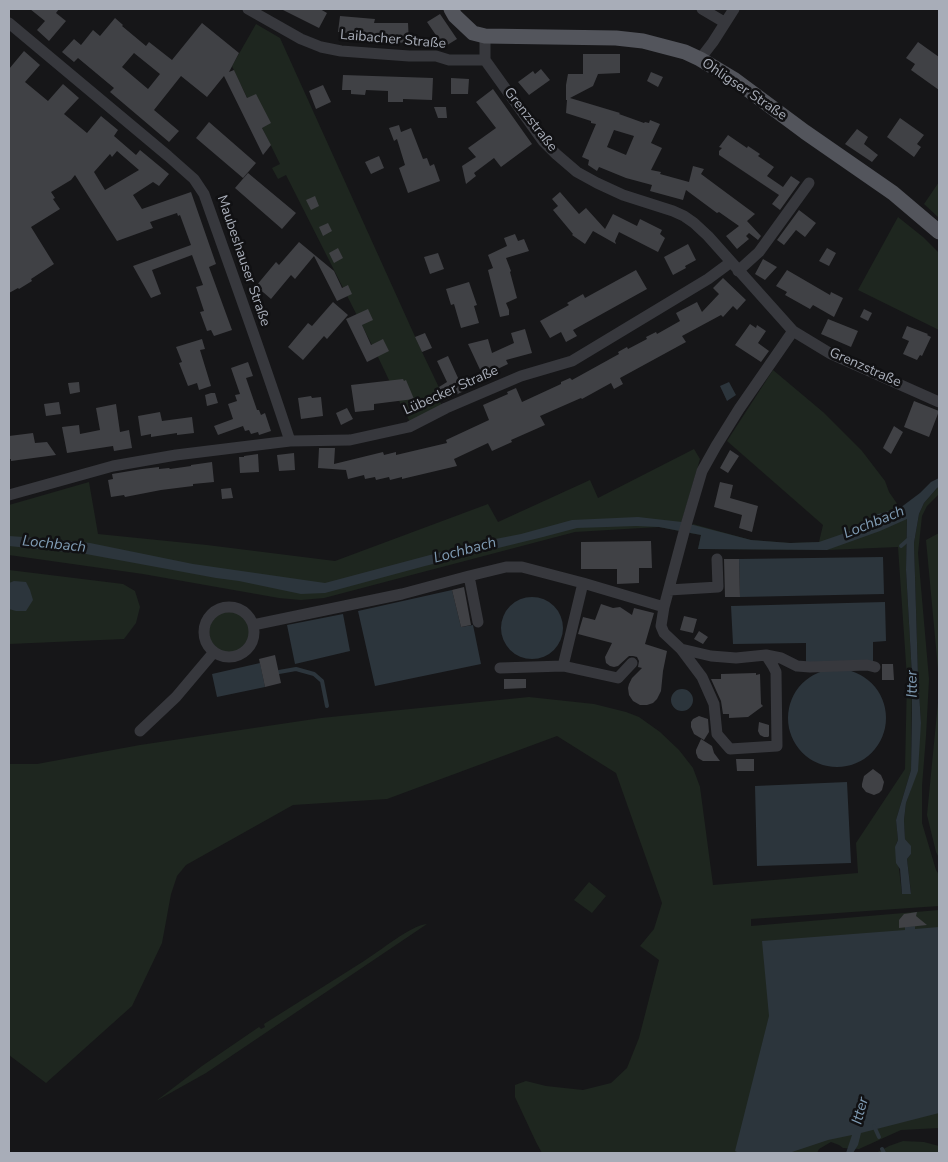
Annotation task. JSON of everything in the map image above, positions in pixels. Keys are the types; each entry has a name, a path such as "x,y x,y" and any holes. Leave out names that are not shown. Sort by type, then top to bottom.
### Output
{"main road":[{"path":"451,9 473,33 485,36"},
{"name":"Ohligser Straße","path":"485,36 616,38 643,41 685,52 735,80 805,132 893,193 939,232"}],"street":[{"name":"Laibacher Straße","path":"248,9 301,39 321,47 341,51 436,56 449,60 485,60"},
{"path":"702,9 724,22"},
{"path":"700,59 734,9"},
{"name":"Maubeshauser Straße","path":"9,23 168,156 198,184 204,194 290,441"},
{"path":"485,36 485,60"},
{"name":"Grenzstraße","path":"485,60 543,141 577,172 623,195 684,216 708,236 793,331 831,354 939,402"},
{"path":"734,266 759,252 809,183"},
{"name":"Lübecker Straße","path":"9,495 113,466 176,455 290,441 350,440 409,427 446,408 520,376 572,361 708,279 734,266"},
{"path":"766,655 776,672 777,746 730,749 717,734 714,704 702,677 681,649 664,633 661,626 664,607 685,527 702,471 738,409 793,331"},
{"path":"669,590 718,587 718,559"},
{"path":"253,625 402,594 506,567 522,567 664,607"},
{"path":"469,576 478,622"},
{"path":"564,666 582,583"},
{"path":"222,608 238,608 250,618 254,632 253,640 244,652 236,656 229,657 214,652 205,639 204,631 209,617 215,611 222,608"},
{"path":"681,649 711,656 736,658 766,655 781,658 797,666 867,665 875,667"},
{"path":"140,731 176,697 214,652"},
{"path":"500,668 564,666 618,678 632,663"}],"shaded area":[{"path":"256,24 280,38 445,400 440,402 442,406 410,422 286,175 278,179 272,168 280,164 232,66"},
{"path":"939,182 939,218 924,204"},
{"path":"898,217 939,253 939,330 858,290"},
{"path":"773,370 823,412 862,451 885,481 889,492 907,518 906,570 912,676 911,770 896,820 898,840 896,844 902,894 911,893 907,859 911,854 909,844 905,839 904,820 906,803 911,789 921,723 914,543 919,514 924,503 939,487 939,494 927,506 922,516 918,553 929,679 922,786 922,823 939,875 939,906 751,919 751,926 939,910 939,1128 901,1130 859,1149 843,1148 831,1142 819,1149 817,1153 542,1153 515,1097 515,1085 526,1081 546,1086 583,1090 611,1083 627,1068 639,1038 659,960 640,946 654,929 662,903 616,773 557,736 387,799 293,805 186,865 177,876 171,894 162,943 132,1006 46,1083 9,1055 9,764 37,764 140,745 321,718 529,697 594,704 639,717 660,732 679,750 693,768 700,787 713,885 858,873 856,843 905,769 907,678 898,547 827,550 698,549 701,535 690,533 693,524 751,540 790,543 819,542 823,525 727,441"},
{"path":"694,449 700,459 679,531 659,527 575,532 324,598 301,600 279,598 143,574 9,555 9,505 89,482 98,534 335,561 488,504 498,522 590,480 598,498"},
{"path":"939,533 939,680 926,540"},
{"path":"9,570 123,584 135,591 140,607 136,623 124,639 9,644"},
{"path":"234,611 242,614 248,620 251,632 248,644 242,650 226,653 218,650 212,644 209,628 212,620 218,614"},
{"path":"939,692 939,858 927,815"},
{"path":"589,882 606,896 592,913 574,900"},
{"path":"427,924 206,1073 156,1101 202,1066 259,1027 261,1029 265,1027 264,1024 404,934"},
{"path":"903,1141 924,1142 939,1146 939,1153 876,1153"}],"water":[{"path":"729,382 736,395 727,401 720,386"},
{"path":"939,478 939,487 924,503 919,514 914,543 921,723 918,771 906,803 904,820 905,839 911,846 911,854 907,859 911,894 902,894 900,869 896,863 895,847 898,840 896,820 911,770 912,676 906,570 907,519 827,550 698,549 701,535 659,527 577,528 325,593 301,594 86,554 9,546 9,536 90,543 193,564 325,583 475,543 521,534 572,520 638,517 682,522 751,540 790,543 819,542 848,532 878,514 900,508 931,482"},
{"path":"883,557 884,594 740,597 739,559"},
{"path":"14,581 26,582 30,590 33,600 26,611 9,609 9,583"},
{"path":"452,590 461,627 473,625 481,664 375,686 358,611"},
{"path":"526,597 538,597 554,606 561,616 563,628 561,640 554,650 538,659 526,659 515,654 506,645 501,634 501,622 506,611 515,602"},
{"path":"885,602 886,641 873,642 873,661 806,663 806,643 733,644 731,606"},
{"path":"343,614 350,651 295,664 287,625"},
{"path":"260,663 265,687 217,697 212,674"},
{"path":"837,669 856,673 871,684 882,699 886,718 882,737 871,752 856,763 837,767 818,763 803,752 792,737 788,718 792,699 803,684 818,673"},
{"path":"682,689 690,692 693,700 690,708 682,711 674,708 671,700 674,692"},
{"path":"847,782 851,863 757,866 755,786"},
{"name":"Itter","path":"915,926 915,929 939,927 939,1113 861,1133 858,1145 853,1153 846,1153 852,1135 828,1140 789,1153 739,1153 735,1151 769,1016 762,941 905,930 905,927"}],"building":[{"path":"30,9 59,9 56,13 66,21 49,41 37,30 45,21"},
{"path":"281,9 320,9 327,13 319,28"},
{"path":"440,14 457,39 444,47 427,22"},
{"path":"340,16 375,19 374,23 408,23 409,43 388,42 389,38 338,32"},
{"path":"115,18 146,46 149,42 172,60 202,23 239,53 229,72 234,70 247,98 256,94 271,123 262,128 271,145 263,155 224,76 207,97 181,76 154,110 179,131 169,142 110,92 114,88 78,58 74,62 62,52 74,39 81,45 93,30 100,36","holes":["134,53 160,74 148,89 122,67"]},
{"path":"918,42 939,57 939,90 911,70 915,64 906,58"},
{"path":"24,51 40,65 25,82 48,101 63,84 79,98 64,114 87,133 101,116 118,130 114,136 136,155 140,150 169,174 159,186 153,182 133,195 142,209 191,192 216,264 209,267 232,330 214,336 211,330 207,331 200,312 204,311 196,287 203,285 192,255 152,270 161,294 151,298 133,266 191,245 180,215 178,216 177,213 150,222 153,228 117,241 75,175 71,180 51,192 55,198 53,199 60,209 31,227 54,264 31,279 32,281 9,293 9,69","holes":["117,151 139,170 105,190 94,172 110,154 112,157"]},
{"path":"583,54 620,54 620,73 598,74 593,86 570,98 620,113 644,123 649,123 650,120 660,124 651,143 662,148 651,170 689,182 693,166 704,169 701,174 755,214 747,221 761,236 758,240 749,233 746,236 749,239 737,249 726,236 739,226 719,212 717,213 686,190 683,200 650,191 652,185 626,178 599,167 597,171 588,165 589,160 582,157 596,124 566,113 568,74 583,74","holes":["614,130 634,136 626,155 607,147"]},
{"path":"541,69 550,80 529,95 518,82 533,71 535,74"},
{"path":"651,72 663,77 658,87 647,81"},
{"path":"343,75 433,78 432,100 403,99 403,102 388,102 388,91 366,90 365,95 351,94 351,90 342,90"},
{"path":"451,78 469,79 468,94 451,94"},
{"path":"323,85 331,102 316,109 309,91"},
{"path":"493,89 532,144 501,167 494,158 474,173 476,176 466,184 462,166 476,157 468,148 496,128 476,102"},
{"path":"434,107 446,107 447,118 438,118"},
{"path":"900,118 924,135 917,144 921,147 914,157 887,137"},
{"path":"209,122 256,163 243,178 196,138"},
{"path":"399,125 401,132 411,128 423,159 427,158 430,166 434,164 440,181 408,193 399,168 405,165 397,139 394,141 389,128"},
{"path":"857,129 868,137 864,144 878,155 872,162 845,144"},
{"path":"728,135 760,154 758,156 774,167 767,176 783,187 791,176 800,182 780,210 772,204 779,195 719,155 719,151 722,148 719,147"},
{"path":"379,156 384,168 371,174 365,162"},
{"path":"248,173 296,213 282,229 235,188"},
{"path":"560,192 579,214 586,208 605,229 613,214 637,226 640,219 662,230 660,234 665,238 658,252 619,232 615,241 616,244 593,231 585,244 572,235 553,210 558,206 552,199"},
{"path":"315,196 319,206 311,210 306,200"},
{"path":"799,210 816,223 805,237 796,230 784,245 777,240"},
{"path":"328,223 332,231 323,236 319,227"},
{"path":"515,234 518,241 524,239 529,251 506,258 517,298 506,303 509,315 500,317 488,270 493,268 488,255 507,246 504,238"},
{"path":"299,242 334,271 342,288 348,285 352,294 337,301 314,256 295,279 291,275 271,299 256,286 276,262 279,265"},
{"path":"688,244 696,260 673,275 664,257"},
{"path":"338,248 343,258 334,263 329,253"},
{"path":"827,248 836,253 829,266 819,261"},
{"path":"438,253 444,269 430,274 424,257"},
{"path":"763,259 777,267 765,280 755,274"},
{"path":"636,270 647,289 573,330 577,336 566,342 561,332 550,338 540,321 569,305 567,303 583,294 585,298"},
{"path":"787,270 830,295 831,292 843,298 834,317 813,305 810,309 785,295 787,292 776,286"},
{"path":"723,278 746,300 737,310 733,306 723,317 721,315 682,336 686,342 620,378 623,384 614,389 611,383 582,399 540,416 545,425 511,440 512,442 492,451 488,443 454,459 457,466 402,479 402,477 390,480 389,477 376,480 375,477 365,479 364,475 348,479 346,470 318,468 319,448 335,448 334,464 383,452 384,455 396,452 396,455 447,443 446,440 489,420 483,405 508,394 507,392 516,388 522,402 570,378 572,380 619,354 618,352 627,347 628,349 647,339 646,337 656,332 657,334 680,321 676,313 697,302 702,312 719,294 713,288"},
{"path":"469,282 477,305 474,306 479,323 461,328 454,304 451,305 446,289"},
{"path":"333,302 348,315 327,339 324,336 303,360 288,347 308,323 312,326"},
{"path":"368,309 373,320 362,325 371,345 383,339 389,351 367,362 346,319"},
{"path":"864,309 872,313 868,321 860,317"},
{"path":"828,319 858,331 851,347 821,334"},
{"path":"750,324 756,328 757,325 766,331 758,343 769,351 761,362 735,345"},
{"path":"907,326 931,337 922,356 920,355 917,360 903,354 909,341 902,338"},
{"path":"525,329 532,353 506,360 508,364 483,376 468,344 488,339 492,353 514,343 511,333"},
{"path":"425,333 432,348 422,352 415,337"},
{"path":"202,339 205,349 200,350 211,386 199,390 197,383 188,386 179,363 182,362 176,347"},
{"path":"448,356 464,391 445,400 439,387 447,382 437,361"},
{"path":"248,362 253,376 246,378 257,410 259,410 261,415 265,413 271,431 259,435 258,432 251,434 249,430 245,431 243,426 218,435 214,426 233,419 228,404 237,401 235,395 240,394 231,368"},
{"path":"403,379 404,381 406,380 414,399 374,404 374,410 355,412 351,385"},
{"path":"79,382 80,392 70,394 68,383"},
{"path":"215,393 218,403 207,406 205,395"},
{"path":"311,396 312,398 321,397 323,416 301,419 298,398"},
{"path":"914,401 939,411 929,437 904,427"},
{"path":"59,402 61,414 46,416 44,404"},
{"path":"116,404 120,432 129,430 132,448 114,451 113,446 67,453 62,427 79,425 80,434 100,430 96,408"},
{"path":"347,408 353,419 341,425 336,413"},
{"path":"160,412 162,421 192,417 194,433 177,435 177,433 151,437 151,434 141,436 138,416"},
{"path":"894,426 903,432 891,454 883,448"},
{"path":"33,433 35,443 47,442 56,455 11,461 9,459 9,436"},
{"path":"730,450 739,456 728,473 720,468"},
{"path":"294,453 295,470 279,471 277,455"},
{"path":"258,454 259,472 240,473 239,457"},
{"path":"212,462 214,482 193,484 193,486 125,497 124,495 111,497 108,480 113,479 112,474 159,467 159,469 170,469"},
{"path":"720,482 733,485 730,498 758,506 752,532 739,528 742,515 714,507"},
{"path":"231,488 233,498 222,499 221,489"},
{"path":"651,541 652,568 639,568 639,583 617,584 617,569 581,569 581,542"},
{"path":"724,559 739,559 740,597 725,597"},
{"path":"464,587 471,625 461,627 452,590"},
{"path":"601,604 613,608 620,607 632,615 634,608 654,613 645,644 667,651 661,691 653,703 640,705 633,701 629,695 629,684 642,668 638,667 639,661 637,657 629,656 618,666 610,666 606,663 605,657 612,643 578,634 583,617 595,620"},
{"path":"684,616 697,619 693,633 680,630"},
{"path":"699,631 708,637 703,644 694,639"},
{"path":"275,655 281,683 265,687 259,659"},
{"path":"882,664 893,664 894,680 882,680"},
{"path":"756,673 756,675 760,674 761,704 763,706 748,717 729,718 729,714 723,714 721,701 711,679 721,679 721,674"},
{"path":"504,679 526,679 526,688 504,689"},
{"path":"699,716 708,719 709,732 704,740 694,734 691,727 693,719"},
{"path":"759,722 769,725 768,737 760,735 758,731"},
{"path":"701,739 712,746 714,753 720,761 703,761 698,758 696,750"},
{"path":"736,759 754,759 754,771 737,771"},
{"path":"873,769 881,775 884,782 882,790 874,795 866,792 862,787 864,776"},
{"path":"917,912 916,916 927,925 899,928 899,920 904,914"}],"waterway":[{"path":"901,546 910,538"},
{"path":"279,672 296,669 314,674 322,681 327,706"},
{"name":"Itter","path":"874,1126 879,1137"},
{"path":"882,1149 884,1153"}],"water label":[{"name":"Lochbach","path":"874,523"},
{"name":"Lochbach","path":"54,545"},
{"name":"Lochbach","path":"465,551"}]}
